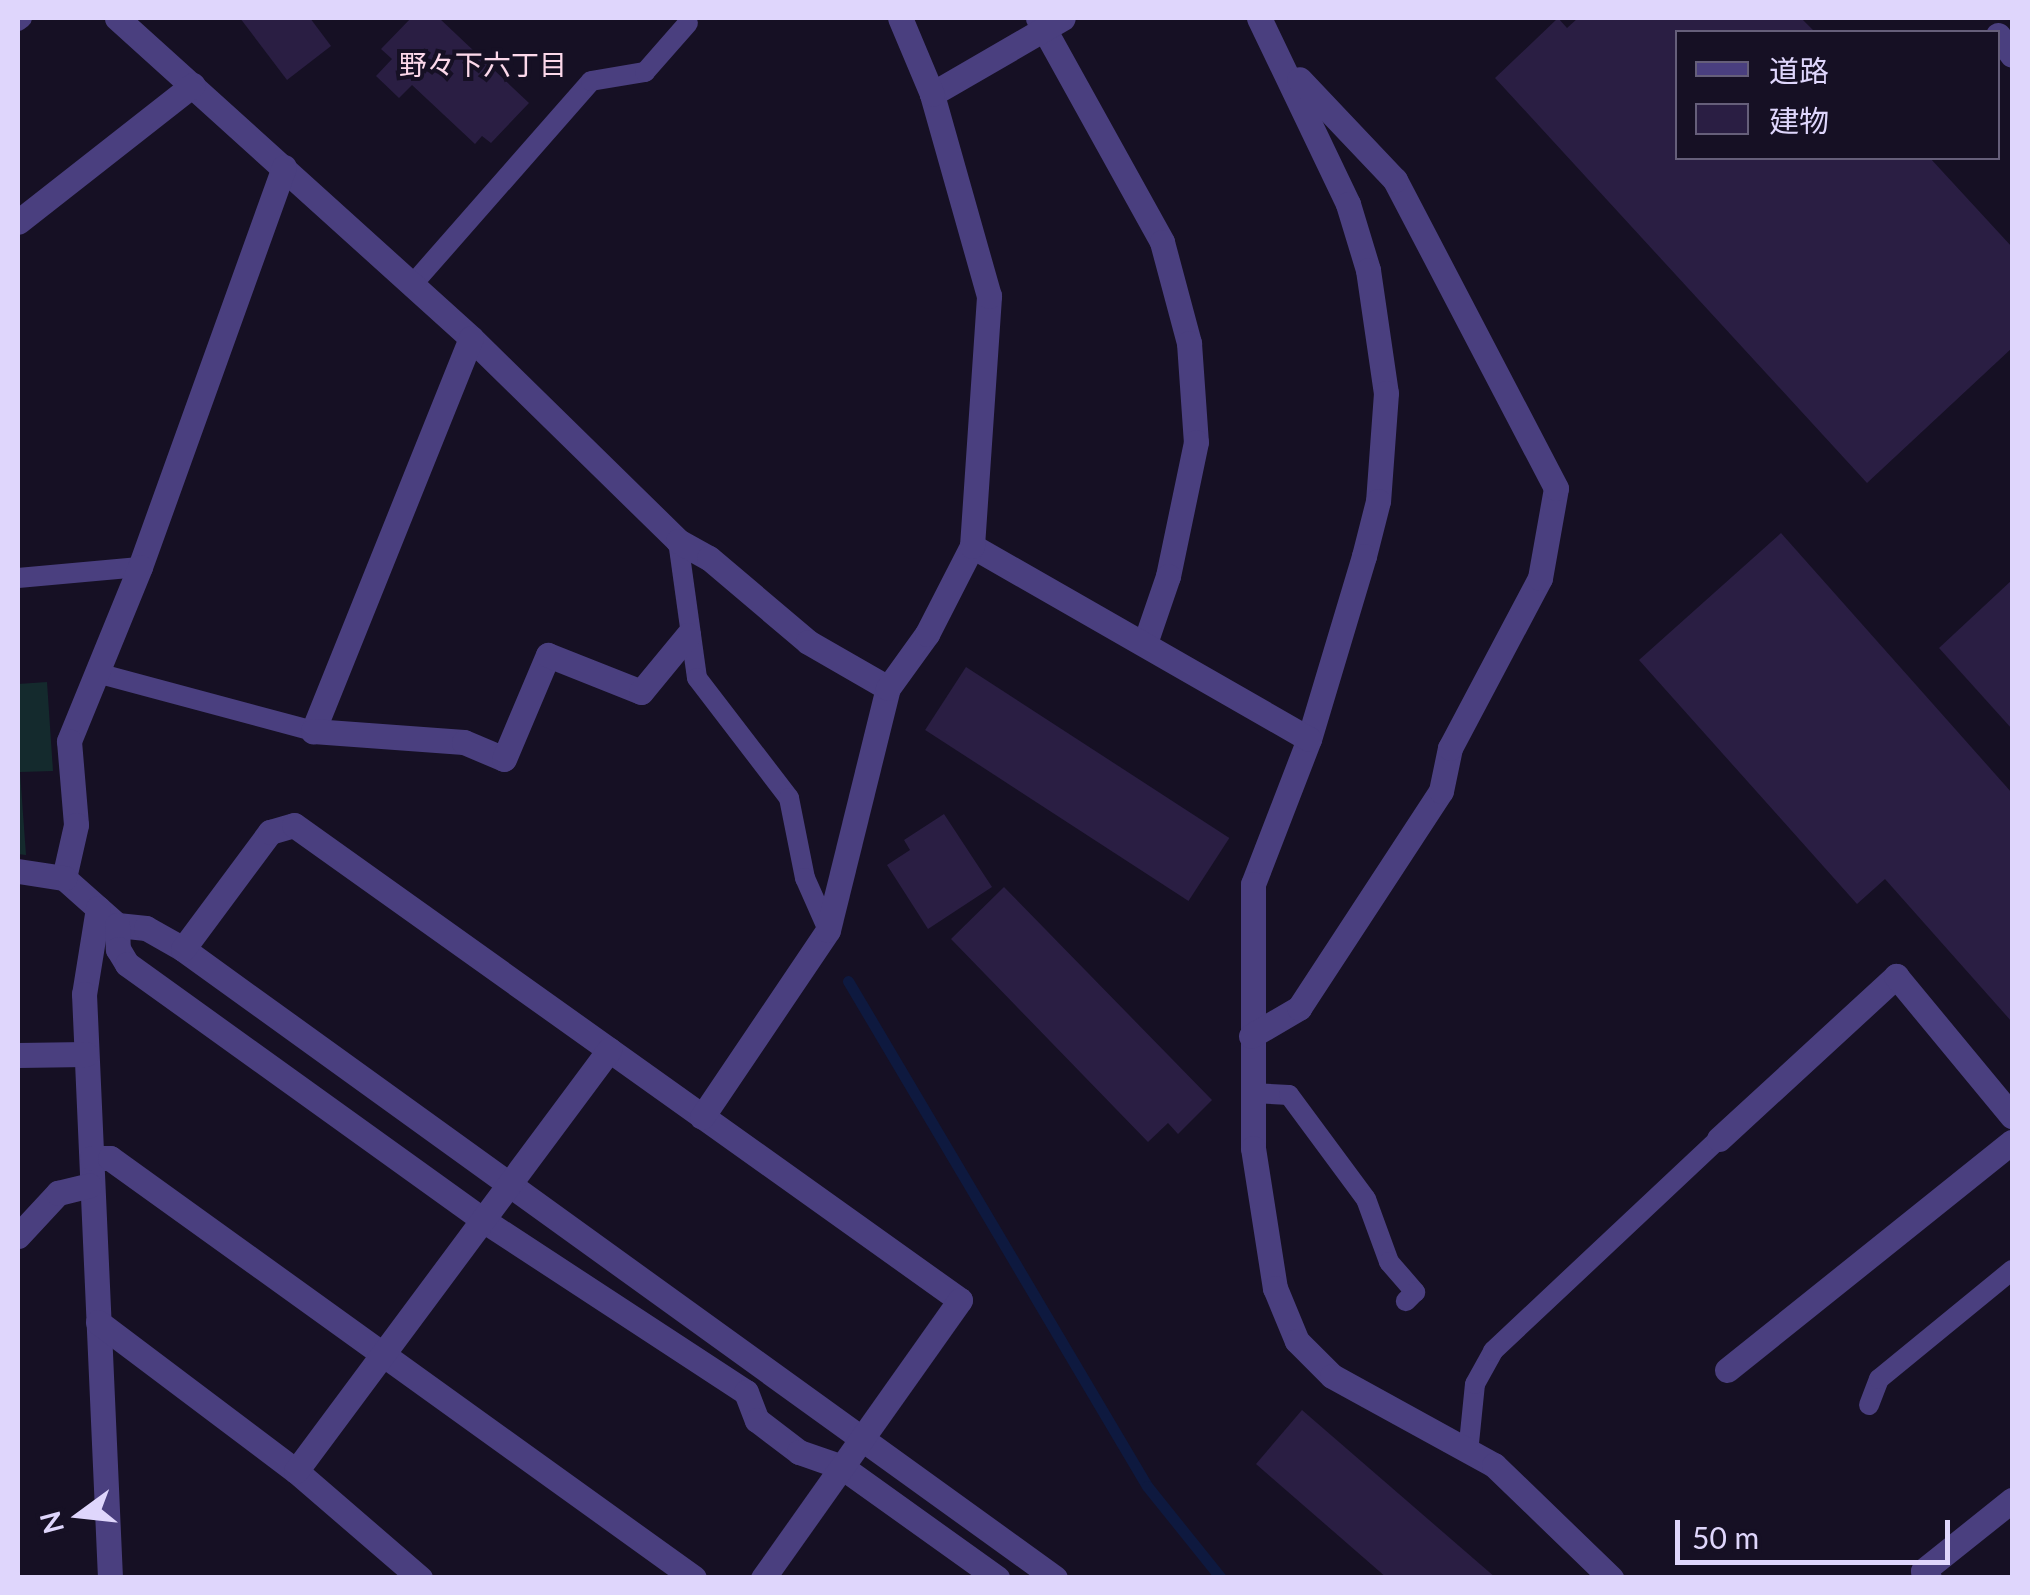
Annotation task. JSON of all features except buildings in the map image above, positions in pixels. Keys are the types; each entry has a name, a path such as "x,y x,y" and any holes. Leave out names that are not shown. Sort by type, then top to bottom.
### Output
{"street":[{"path":"702,1117 828,930 888,688 927,634 972,546 989,296 932,94 900,18"},
{"path":"1260,18 1348,204 1368,270 1386,394 1378,501 1308,739 1253,884 1253,1148 1275,1288 1297,1341 1332,1376 1494,1465 1610,1578"},
{"path":"125,20 471,338 678,541 709,558 808,642 888,688"},
{"path":"932,94 1048,21 1162,242 1189,343 1196,442 1168,576 1145,643"},
{"path":"1251,1036 1299,1008 1441,791 1450,748 1540,578 1556,488 1395,180 1284,64"},
{"path":"18,222 193,86"},
{"path":"64,878 76,825 69,740 140,568 284,167"},
{"path":"471,338 313,731 464,742 504,759 548,656 641,692 688,635"},
{"path":"972,546 1308,739"},
{"path":"183,949 270,832 294,826 960,1300 763,1578"},
{"path":"18,871 64,878 108,916 146,928 183,949 509,1188 826,1408 862,1442 1055,1578"},
{"path":"108,916 85,960 92,1158 89,1185 110,1578"},
{"path":"108,916 118,950 127,964 483,1220 746,1392 758,1420 799,1452 842,1468 997,1578"},
{"path":"1719,1139 1896,976 2012,1116"},
{"path":"296,1471 609,1050"},
{"path":"18,1055 86,1054"},
{"path":"1727,1370 2012,1142"},
{"path":"92,1158 110,1158 385,1352 694,1578"},
{"path":"18,1236 58,1192 89,1185"},
{"path":"98,1322 296,1471 420,1578"},
{"path":"1921,1575 2012,1500"}],"lane":[{"path":"412,284 591,81 646,72 688,23"},
{"path":"678,541 688,635 697,678 789,798 805,878 828,930"},
{"path":"18,578 140,568"},
{"path":"96,673 313,731"},
{"path":"1252,1093 1289,1095 1366,1199 1389,1262 1415,1292 1406,1301"},
{"path":"1468,1453 1475,1384 1493,1351 1719,1139"},
{"path":"1869,1406 1879,1379 2012,1270"}],"green space":[{"path":"47,682 53,771 20,772 26,855 18,854 18,684"}],"waterway":[{"path":"848,981 1147,1486 1221,1578"}],"district":[{"name":"野々下六丁目","path":"483,64"}]}
